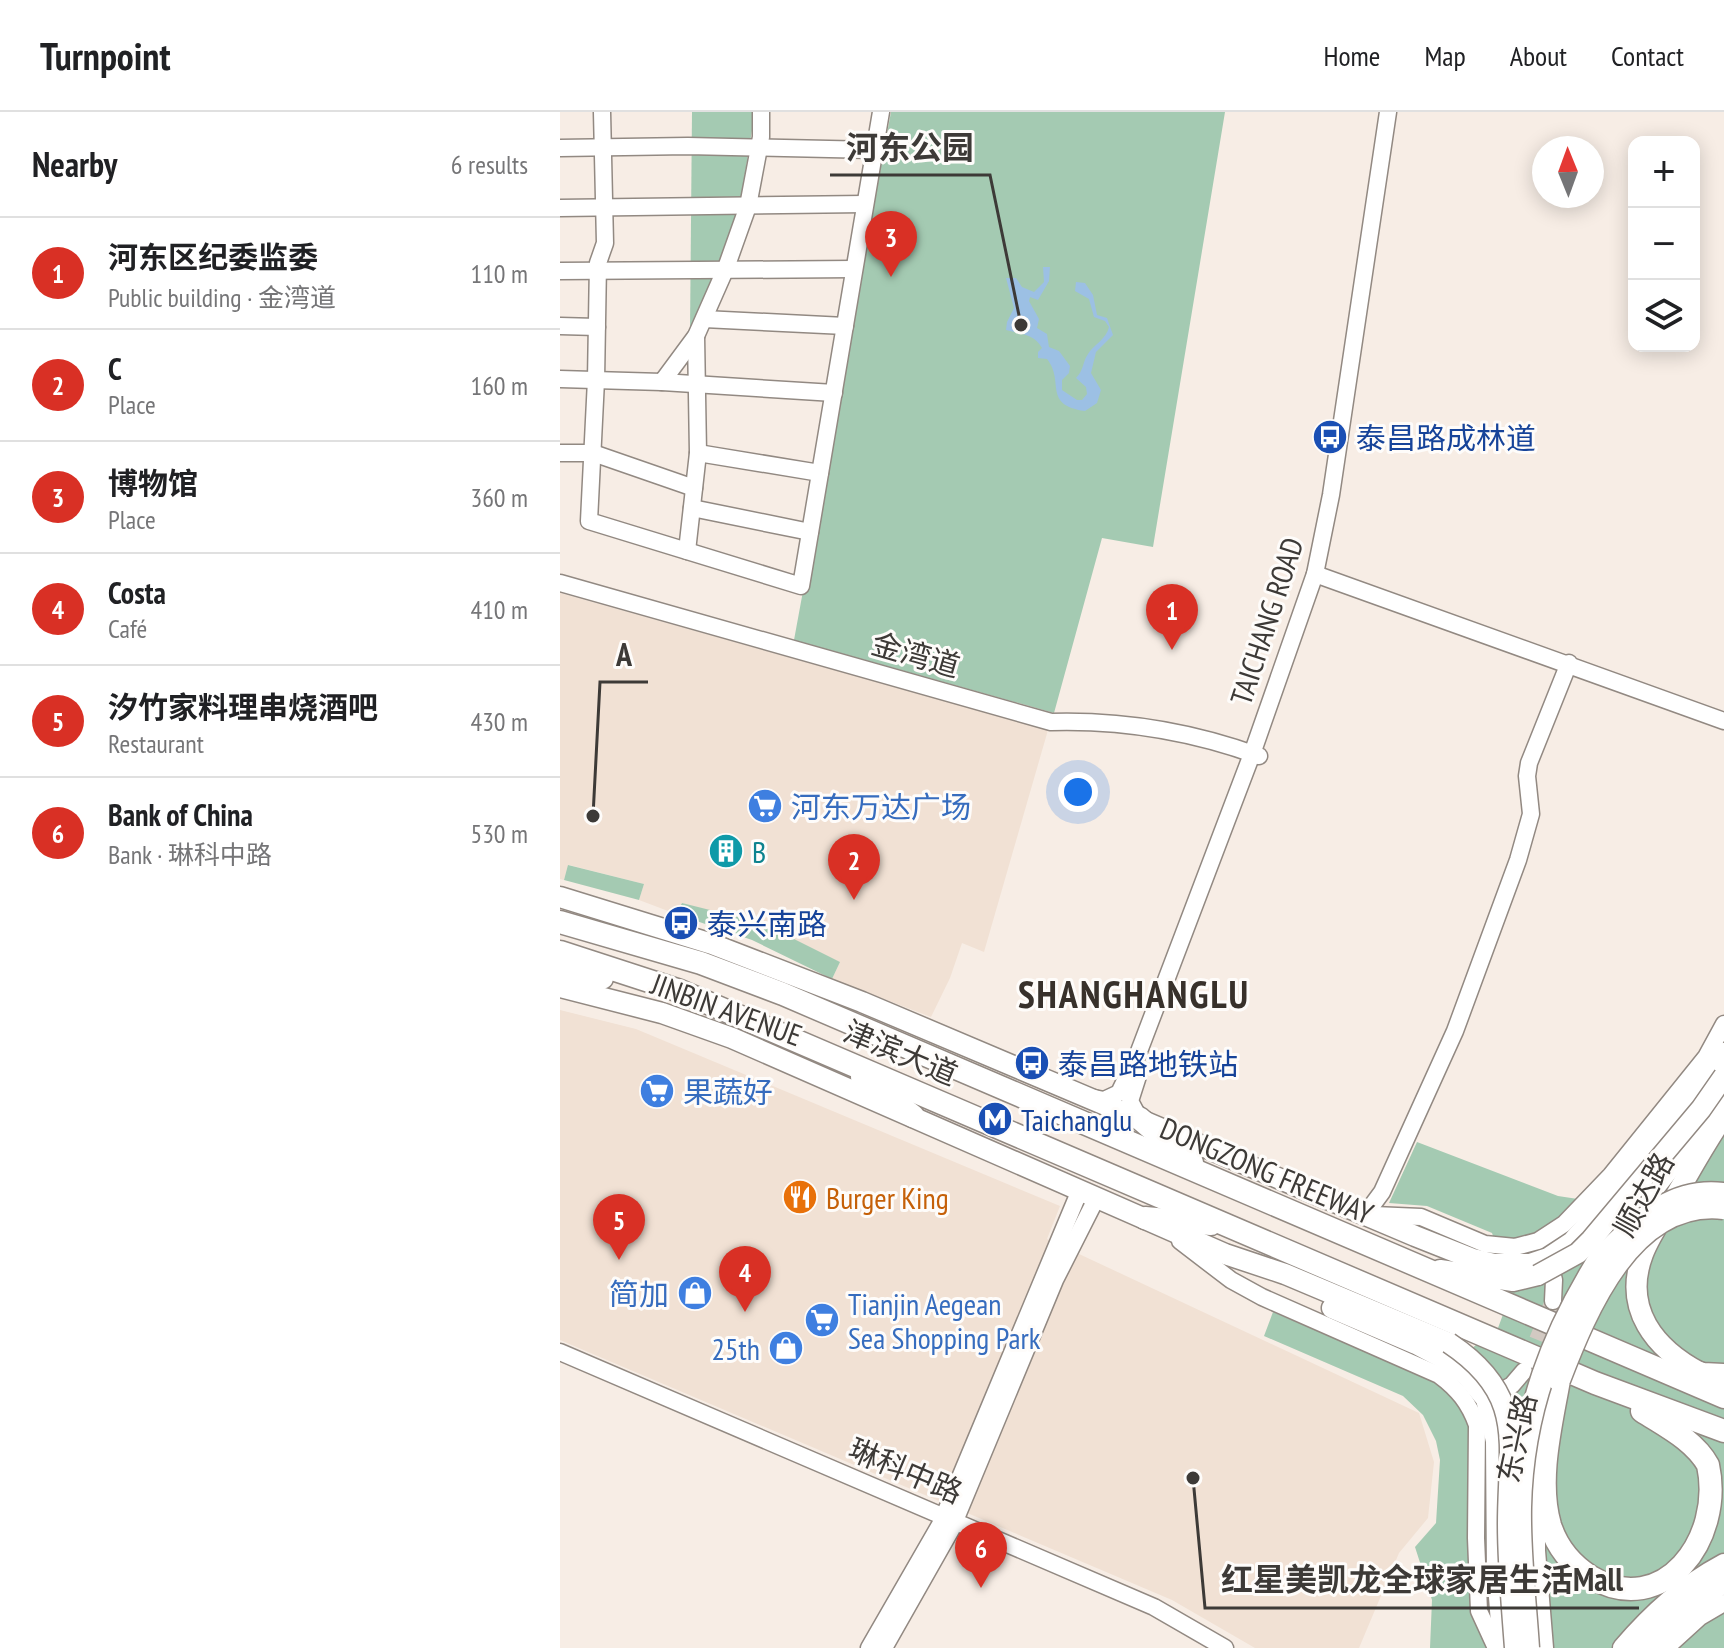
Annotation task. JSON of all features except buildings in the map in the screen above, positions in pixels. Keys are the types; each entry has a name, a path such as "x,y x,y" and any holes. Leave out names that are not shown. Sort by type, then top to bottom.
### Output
{"highway":[{"name":"DONGZONG FREEWAY","path":"560,922 701,963 770,989 1724,1397"},
{"path":"560,952 680,991"},
{"path":"560,968 680,991"},
{"name":"津滨大道","path":"680,991 1232,1226"},
{"path":"836,1057 913,1116"},
{"path":"1139,1118 1211,1179"},
{"path":"1612,1255 1671,1214 1687,1208 1724,1208"},
{"path":"1145,1218 1232,1226 1595,1383 1724,1431"},
{"name":"东兴路","path":"1542,1648 1534,1551 1535,1479 1559,1380 1612,1255"},
{"name":"东兴路","path":"1528,1648 1521,1568 1520,1506 1528,1427 1556,1336 1612,1255"},
{"path":"1614,1352 1713,1374"},
{"path":"1559,1380 1552,1418 1546,1490 1551,1528 1562,1549 1585,1573 1611,1587 1642,1590 1670,1581 1693,1565 1710,1541 1718,1516 1716,1489 1707,1464 1692,1446 1675,1432 1595,1383"}],"main road":[{"path":"560,897 712,944 862,1002 1473,1259 1512,1266 1561,1264 1591,1240 1701,1109 1724,1076"},
{"name":"JINBIN AVENUE","path":"560,987 662,1013 732,1038 1225,1254"},
{"path":"1415,1266 1513,1281 1543,1267 1572,1242 1644,1160 1724,1053"},
{"name":"顺达路","path":"1612,1255 1724,1099"},
{"name":"顺达路","path":"1713,1374 1678,1360 1655,1340 1643,1317 1637,1289 1639,1266 1648,1243 1705,1143 1724,1116"},
{"path":"1612,1255 1641,1218 1664,1203 1696,1193 1724,1193"},
{"path":"1225,1254 1285,1274 1449,1343 1467,1355 1493,1382 1507,1414 1511,1444 1508,1522 1515,1648"},
{"path":"1225,1254 1276,1285 1434,1353 1467,1376 1486,1399 1496,1441 1497,1572 1503,1648"},
{"path":"1623,1648 1657,1610 1724,1564"},
{"path":"1645,1648 1662,1628 1692,1602 1724,1583"}],"street":[{"path":"602,112 605,243 598,270 589,521 801,586 881,112"},
{"path":"662,382 696,336 726,268 748,206 761,112"},
{"name":"TAICHANG ROAD","path":"1318,575 1388,112"},
{"name":"TAICHANG ROAD","path":"1139,1118 1132,1109 1131,1094 1256,756 1318,575 1340,489 1396,112"},
{"path":"560,148 874,150"},
{"path":"560,208 865,204"},
{"path":"560,271 854,269"},
{"path":"704,319 845,326"},
{"path":"560,326 597,327"},
{"path":"687,551 698,453 696,336"},
{"path":"560,379 834,393"},
{"path":"560,453 593,453 694,488"},
{"path":"698,453 820,473"},
{"path":"692,508 810,532"},
{"path":"1318,575 1724,721"},
{"name":"金湾道","path":"560,583 1051,722 1095,721 1144,726 1256,756"},
{"path":"1365,1215 1382,1192 1455,1031 1518,860 1531,814 1527,776 1529,763 1569,663"},
{"name":"TAICHANG ROAD","path":"1089,1098 1113,1098 1124,1087 1256,756"},
{"path":"1365,1215 1421,1217 1485,1244 1515,1247 1538,1241 1564,1224 1611,1175 1706,1057 1724,1024"},
{"path":"884,1648 948,1522 1088,1194"},
{"path":"1145,1218 1197,1252 1231,1280 1262,1297 1439,1375 1459,1391 1473,1412 1477,1425 1479,1611 1496,1648"},
{"path":"1543,1267 1554,1280 1553,1301"},
{"name":"琳科中路","path":"560,1352 1154,1613 1215,1648"},
{"name":"琳科中路","path":"560,1358 1154,1607 1225,1648"},
{"path":"1486,1399 1512,1385 1524,1371"},
{"path":"869,1648 948,1522"},
{"path":"1666,1648 1700,1617 1724,1603"}],"shaded area":[{"path":"560,593 1048,730 984,952 962,943 950,978 931,1017 832,979 840,962 682,903 676,914 639,900 644,884 569,865 564,880 560,879"},
{"path":"560,1010 636,1029 1060,1206 1047,1239 1419,1413 1434,1462 1428,1518 1399,1553 1359,1648 1255,1648 1172,1600 560,1340"}],"green space":[{"path":"692,112 755,112 740,204 706,302 690,331"},
{"path":"891,112 1225,112 1153,547 1102,538 1054,713 794,640"},
{"path":"568,865 644,884 639,900 564,880"},
{"path":"682,903 762,923 840,962 832,979 752,940 676,914"},
{"path":"1724,1128 1724,1648 1430,1648 1432,1600 1415,1547 1436,1523 1440,1460 1436,1441 1423,1415 1403,1396 1264,1336 1273,1312 1431,1380 1498,1328 1512,1290 1492,1233 1427,1206 1389,1203 1417,1142 1558,1196 1650,1210"}],"water":[{"path":"1043,267 1050,267 1049,281 1038,300 1030,297 1029,301 1039,319 1037,328 1047,334 1049,347 1059,351 1070,366 1069,373 1062,380 1062,390 1077,400 1082,400 1087,394 1086,387 1076,378 1088,354 1109,327 1105,321 1094,317 1089,299 1075,291 1076,282 1085,283 1093,295 1097,315 1107,318 1113,335 1096,352 1091,373 1101,390 1097,403 1085,411 1072,408 1059,398 1052,367 1047,359 1038,358 1042,348 1039,343 1027,335 1006,330 1014,308 1006,278 1016,278 1022,287 1034,292 1044,282"}],"tunnel":[{"path":"1528,1362 1553,1301"}],"place":[{"name":"博物馆","path":"891,277"},
{"name":"河东公园","path":"1021,325"},
{"name":"泰昌路成林道","path":"1330,437"},
{"name":"河东区纪委监委","path":"1172,650"},
{"name":"河东万达广场","path":"765,806"},
{"name":"A","path":"593,816"},
{"name":"B","path":"726,851"},
{"name":"C","path":"854,900"},
{"name":"泰兴南路","path":"681,923"},
{"name":"泰昌路地铁站","path":"1032,1063"},
{"name":"果蔬好","path":"657,1091"},
{"name":"Taichanglu","path":"995,1119"},
{"name":"Burger King","path":"800,1197"},
{"name":"汐竹家料理串烧酒吧","path":"619,1260"},
{"name":"简加","path":"695,1293"},
{"name":"Costa","path":"745,1312"},
{"name":"Tianjin Aegean Sea Shopping Park","path":"822,1320"},
{"name":"25th","path":"786,1348"},
{"name":"红星美凯龙全球家居生活Mall","path":"1193,1478"},
{"name":"Bank of China","path":"981,1588"}],"district":[{"name":"SHANGHANGLU","path":"1134,993"}]}
